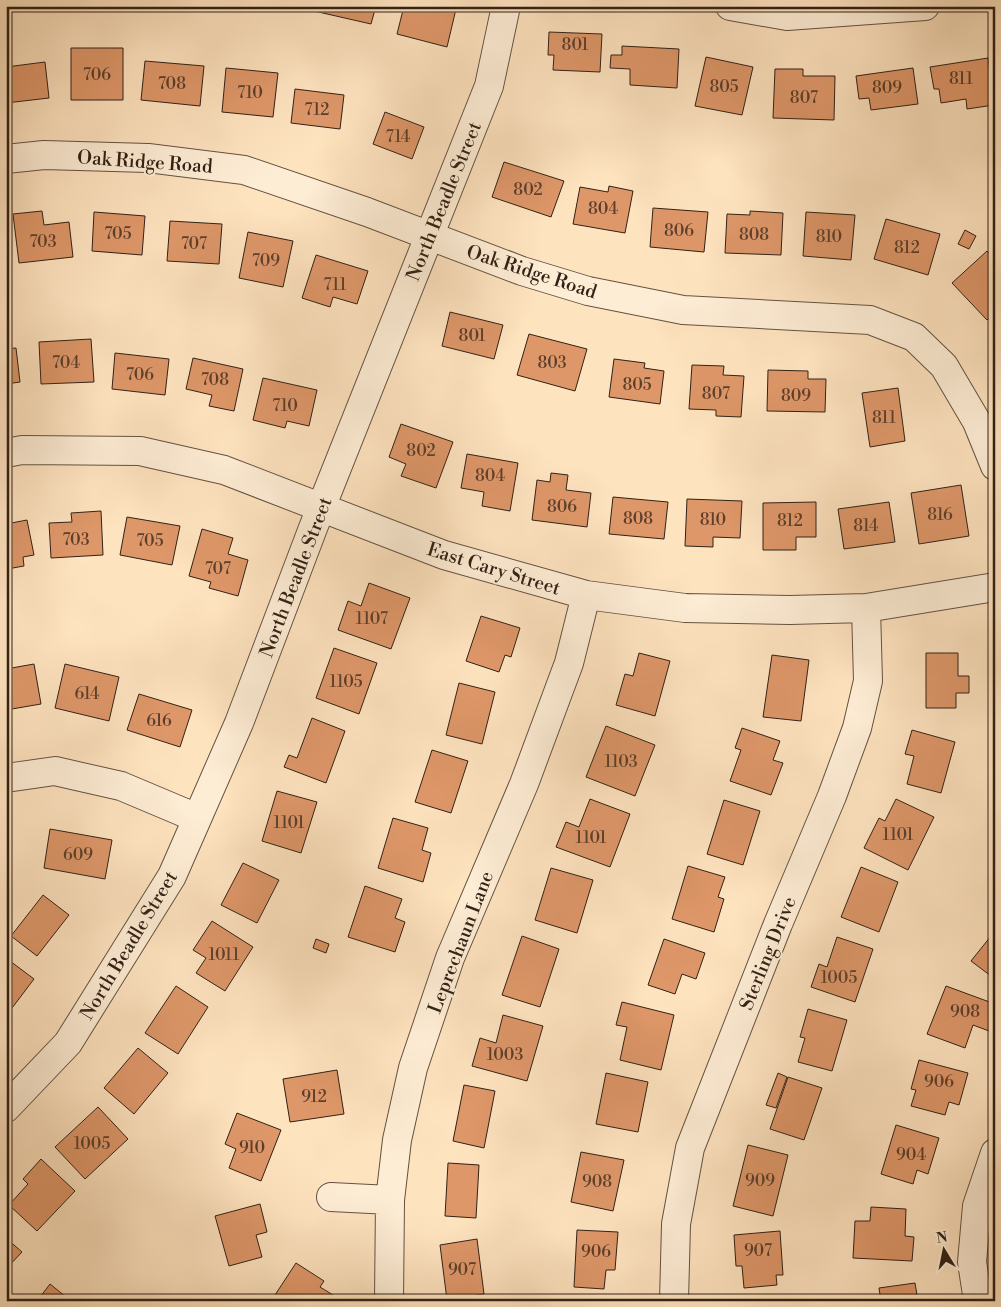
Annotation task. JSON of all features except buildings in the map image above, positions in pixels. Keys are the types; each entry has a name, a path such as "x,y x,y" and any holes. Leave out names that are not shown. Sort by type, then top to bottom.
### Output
{"street":[{"name":"North Beadle Street","path":"6,1108 68,1043 172,876 239,723 322,506 489,86 506,6"},
{"path":"730,6 787,16 925,6"},
{"name":"Oak Ridge Road","path":"6,159 44,155 148,158 244,170 367,212 522,271 598,293 682,310 870,320 914,337 944,366 977,422 995,466"},
{"name":"East Cary Street","path":"6,453 22,450 140,451 224,470 444,554 586,595 685,608 790,610 866,608 995,587"},
{"name":"Leprechaun Lane","path":"389,1301 390,1200 397,1140 413,1068 450,958 524,784 569,663 586,595"},
{"name":"Sterling Drive","path":"674,1301 676,1224 690,1148 778,924 832,796 857,728 868,682 866,608"},
{"path":"6,778 55,771 121,786 197,818"},
{"path":"978,1301 972,1262 977,1206 995,1153"},
{"path":"331,1197 390,1200"}]}
